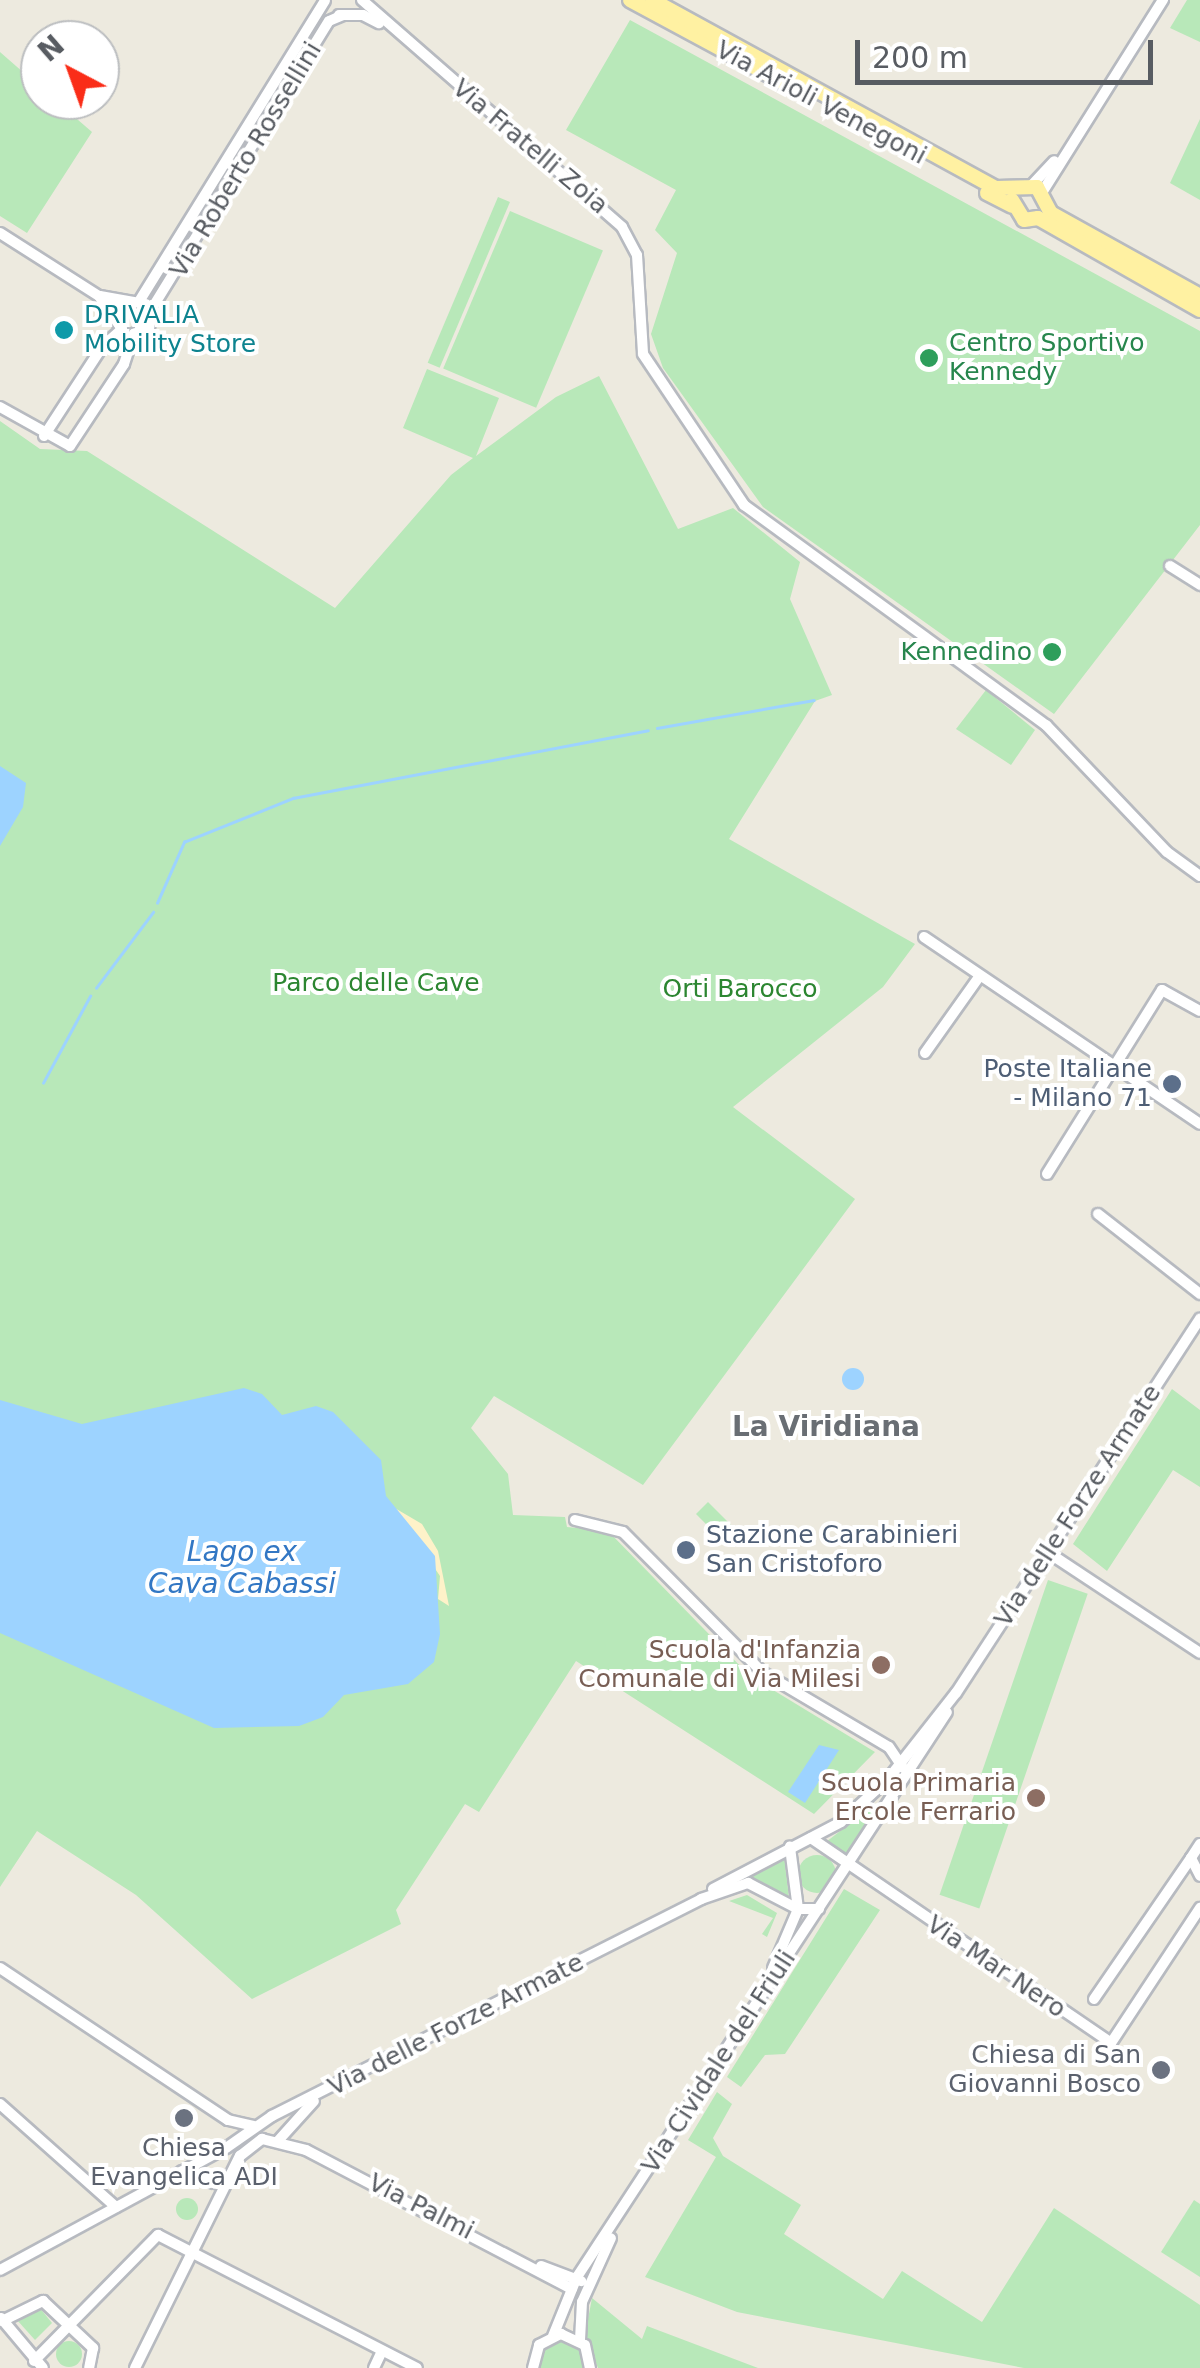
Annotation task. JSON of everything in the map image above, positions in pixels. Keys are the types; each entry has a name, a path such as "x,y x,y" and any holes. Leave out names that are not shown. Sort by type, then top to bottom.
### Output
{"main road":[{"name":"Via Arioli Venegoni","path":"630,0 1031,200"},
{"name":"Via Arioli Venegoni","path":"652,0 996,188 1031,200"},
{"path":"1031,200 1200,296"},
{"path":"1031,200 1200,310"}],"street":[{"name":"Via Roberto Rossellini","path":"135,300 325,0"},
{"name":"Via Fratelli Zoia","path":"325,0 345,15 386,26"},
{"name":"Via Roberto Rossellini","path":"134,334 149,326 151,310 330,22 345,15 360,0"},
{"name":"Via Fratelli Zoia","path":"360,0 622,228 637,256 642,354 744,505 1046,725 1166,852 1200,876"},
{"path":"1031,200 1163,0"},
{"path":"0,233 98,296 117,316 122,329 134,334 76,442 64,448 0,408"},
{"path":"98,296 135,300 151,310"},
{"path":"117,316 135,300"},
{"path":"44,436 102,347 122,329"},
{"path":"1170,566 1200,585"},
{"path":"924,937 1200,1124"},
{"path":"925,1053 979,977"},
{"path":"1047,1174 1164,988 1200,1011"},
{"path":"1098,1214 1200,1294"},
{"name":"Via delle Forze Armate","path":"700,1898 748,1884 798,1909 819,1909 890,1805 956,1693 1200,1318"},
{"path":"575,1520 623,1532 762,1672 878,1740 902,1762 890,1805"},
{"path":"1049,1553 1200,1653"},
{"name":"Via delle Forze Armate","path":"0,2270 269,2119 700,1898 855,1812 889,1778 956,1693"},
{"path":"878,1740 889,1760 889,1778"},
{"path":"811,1838 847,1868"},
{"path":"1094,1999 1200,1844"},
{"path":"771,1974 798,1909 790,1847"},
{"path":"1191,1858 1200,1876"},
{"name":"Via Mar Nero","path":"847,1868 1111,2043 1200,1908"},
{"name":"Via Cividale del Friuli","path":"533,2368 537,2348 552,2336 578,2277 620,2217 771,1974 819,1909"},
{"path":"0,1968 237,2126 269,2119 290,2132"},
{"name":"Via delle Forze Armate","path":"135,2368 248,2146 274,2141 290,2132 318,2096"},
{"path":"0,2104 116,2207"},
{"path":"269,2119 264,2130 274,2141"},
{"path":"234,2142 237,2126"},
{"name":"Via Palmi","path":"290,2132 306,2150"},
{"name":"Via Palmi","path":"274,2141 306,2150 536,2265 572,2289"},
{"path":"182,2171 208,2180 231,2175 230,2158 212,2153 202,2164 208,2180 217,2203"},
{"name":"Via Cividale del Friuli","path":"580,2340 587,2287 620,2217"},
{"path":"88,2368 94,2348 65,2326 38,2299 1,2319 38,2364 65,2326 152,2237 191,2252 418,2368"},
{"name":"Via Palmi","path":"536,2265 578,2277"},
{"path":"578,2277 587,2287"},
{"path":"552,2336 580,2340 590,2368"},
{"path":"374,2368 382,2351"}],"green space":[{"path":"1187,0 1200,0 1200,42 1170,28"},
{"name":"Centro Sportivo Kennedy","path":"630,20 1200,331 1200,525 1054,714 763,507 663,368 651,334 677,253 655,230 676,190 566,130"},
{"path":"0,52 20,70 20,120 78,120 92,132 27,233 0,216"},
{"path":"1200,119 1200,200 1170,183"},
{"path":"498,197 510,202 440,368 428,363"},
{"path":"510,211 603,250 536,408 443,368"},
{"name":"Parco delle Cave","path":"427,369 499,398 476,456 556,397 599,376 678,529 733,508 800,562 790,599 832,695 815,701 729,839 915,944 883,987 733,1107 855,1199 643,1485 494,1396 471,1428 508,1474 513,1515 565,1517 567,1527 608,1531 750,1676 875,1752 814,1814 576,1661 479,1812 465,1804 396,1910 401,1924 252,1999 136,1895 37,1831 0,1887 0,421 40,449 87,451 335,608 451,475 473,458 403,428"},
{"path":"986,690 1035,730 1011,765 956,729"},
{"path":"1172,1389 1200,1410 1200,1487 1173,1470 1107,1571 1073,1544"},
{"path":"708,1502 733,1527 721,1539 696,1514"},
{"path":"1048,1580 1088,1594 979,1909 940,1895"},
{"path":"875,1804 880,1807 844,1859 826,1842"},
{"path":"817,1855 830,1861 836,1874 830,1887 817,1893 804,1887 798,1874 804,1861"},
{"path":"784,1856 789,1897 746,1877"},
{"path":"844,1889 880,1910 785,2054 765,2055 741,2087 727,2077"},
{"path":"747,1895 777,1913 767,1937 762,1934 773,1918 729,1901"},
{"path":"717,2092 732,2104 713,2138 723,2156 801,2205 784,2234 883,2299 902,2271 982,2322 1054,2208 1200,2305 1200,2368 1024,2368 737,2312 645,2277 716,2157 688,2140"},
{"path":"187,2198 195,2201 195,2217 187,2220 179,2217 176,2209 179,2201"},
{"path":"1194,2200 1200,2204 1200,2277 1161,2252"},
{"path":"592,2298 642,2339 647,2326 758,2368 598,2368 585,2335"},
{"path":"39,2307 52,2323 35,2340 17,2320"},
{"path":"559,2339 582,2349 586,2368 538,2368 544,2346"},
{"path":"69,2341 79,2344 79,2364 69,2367 59,2364 56,2354 59,2344"}],"sand":[{"path":"393,1507 422,1524 438,1551 449,1606 438,1599 440,1576"}],"water":[{"path":"0,766 26,783 23,807 0,846"},
{"path":"853,1368 861,1371 861,1387 853,1390 845,1387 842,1379 845,1371"},
{"name":"Lago ex Cava Cabassi","path":"244,1388 262,1394 282,1415 316,1406 333,1412 381,1460 386,1496 435,1556 440,1634 434,1662 408,1684 344,1695 323,1717 299,1726 214,1728 0,1633 0,1400 82,1424"},
{"path":"819,1745 839,1750 805,1803 788,1792"}],"waterway":[{"path":"657,728 814,700"},
{"path":"157,903 184,842 293,798 648,730"},
{"path":"96,988 153,912"},
{"path":"43,1083 90,996"}],"place":[{"name":"DRIVALIA Mobility Store","path":"64,330"},
{"name":"Centro Sportivo Kennedy","path":"929,358"},
{"name":"Kennedino","path":"1052,652"},
{"name":"Poste Italiane - Milano 71","path":"1172,1084"},
{"name":"Stazione Carabinieri San Cristoforo","path":"686,1550"},
{"name":"Scuola d'Infanzia Comunale di Via Milesi","path":"881,1665"},
{"name":"Scuola Primaria Ercole Ferrario","path":"1036,1798"},
{"name":"Chiesa di San Giovanni Bosco","path":"1161,2070"},
{"name":"Chiesa Evangelica ADI","path":"184,2118"}],"district":[{"name":"La Viridiana","path":"826,1427"}],"park label":[{"name":"Orti Barocco","path":"740,989"}]}
